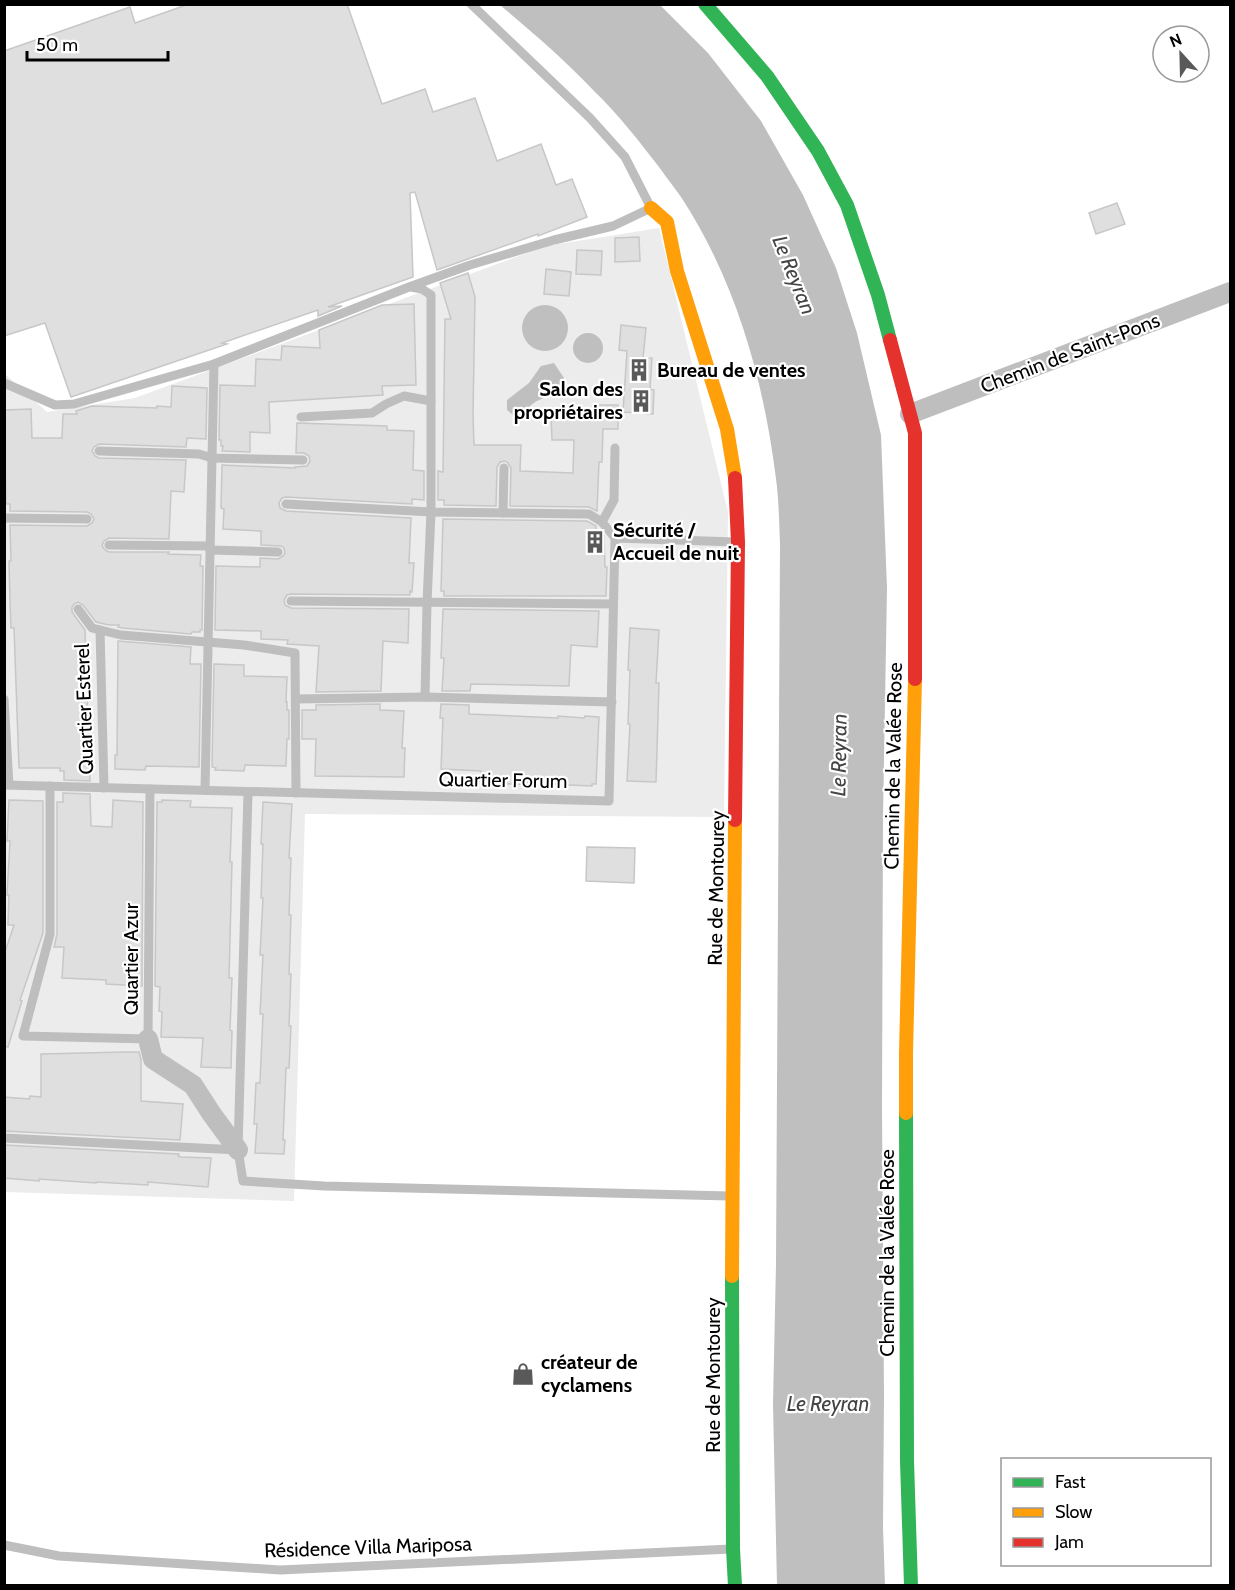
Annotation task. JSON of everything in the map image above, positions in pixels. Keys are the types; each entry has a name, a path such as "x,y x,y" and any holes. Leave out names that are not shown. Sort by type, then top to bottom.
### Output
{"street":[{"name":"Chemin de la Valée Rose","path":"705,4 767,76 818,151 847,205 878,295 915,433 916,620 906,1053 907,1461 911,1586"},
{"name":"Rue de Montourey","path":"651,208 667,222 677,271 727,429 736,482 738,542 732,1196 735,1586"},
{"name":"Chemin de Saint-Pons","path":"910,414 1230,292"},
{"path":"148,1039 153,1059 193,1085 238,1150"}],"lane":[{"path":"4,383 55,405 74,404 214,364 409,287 554,240 613,226 651,208 625,157 590,118 471,4"},
{"path":"409,287 422,289 431,295 431,512 425,697"},
{"path":"205,790 214,364"},
{"path":"301,417 372,413 404,396 431,401"},
{"path":"602,522 614,500 615,448"},
{"path":"99,451 199,454 212,458 303,460"},
{"path":"503,513 504,468"},
{"path":"286,504 431,512 589,514 602,522 615,538 738,542"},
{"path":"4,518 87,519"},
{"name":"Quartier Forum","path":"296,793 609,801 615,538"},
{"path":"109,545 278,552"},
{"path":"291,601 613,604"},
{"name":"Quartier Esterel","path":"78,609 92,628 121,635 244,645 295,653 296,699"},
{"name":"Quartier Esterel","path":"100,630 105,788"},
{"path":"296,793 296,699 425,697 612,702"},
{"name":"Quartier Esterel","path":"4,699 7,785 296,793"},
{"name":"Quartier Azur","path":"50,786 50,934 23,1036 148,1039 150,789"},
{"path":"248,792 238,1150 243,1181 324,1186 732,1196"},
{"path":"4,1138 238,1150"},
{"name":"Résidence Villa Mariposa","path":"4,1545 59,1556 280,1570 733,1549"}],"shaded area":[{"path":"659,228 728,512 724,817 305,814 294,1201 5,1192 4,373 47,412 135,398 546,246"}],"water":[{"name":"Le Reyran","path":"500,5 660,5 708,53 761,121 803,195 836,268 857,333 881,435 887,588 882,1108 885,1585 777,1585 773,1404 776,1264 780,543 776,479 764,405 745,333 732,297 700,229 681,197 644,147 611,109 560,57"},
{"path":"545,305 561,312 568,328 561,344 545,351 529,344 522,328 529,312"},
{"path":"588,333 599,337 603,348 599,359 588,363 577,359 573,348 577,337"},
{"path":"554,363 564,378 558,392 533,403 518,414 513,415 507,410 507,400 529,383 541,366"}],"building":[{"path":"189,4 347,4 382,104 425,89 433,112 475,98 497,161 541,144 556,185 572,179 587,217 437,270 415,192 410,193 413,277 328,307 342,306 318,316 318,310 222,343 227,344 71,397 45,323 4,336 4,51 130,7 135,23"},
{"path":"1117,203 1125,224 1096,234 1089,213"},
{"path":"639,237 640,261 615,262 615,238"},
{"path":"577,250 602,251 601,275 576,274"},
{"path":"546,269 571,272 569,296 544,294"},
{"path":"468,273 475,297 474,445 521,445 520,471 573,473 574,440 552,440 551,416 593,416 593,405 618,405 618,429 603,429 597,511 589,507 510,506 511,468 505,461 500,462 497,467 496,506 444,505 444,500 438,500 438,471 443,472 445,319 451,319 440,283"},
{"path":"414,304 416,385 382,386 383,395 269,402 270,433 250,432 250,452 222,451 223,446 219,440 220,385 255,386 256,359 281,360 282,346 320,348 319,330 382,305"},
{"path":"621,325 646,328 643,358 652,358 650,389 654,390 653,414 623,412 627,351 619,350"},
{"path":"172,386 207,388 206,439 187,438 186,447 99,444 92,451 99,458 186,460 184,492 171,491 169,539 109,538 102,546 109,552 169,552 168,554 201,555 200,566 203,566 202,630 191,634 122,628 118,627 119,625 96,622 83,605 78,602 74,604 72,612 85,630 90,781 64,780 64,771 60,771 60,768 19,768 14,628 11,628 10,525 87,526 94,519 87,512 10,511 10,504 6,504 4,410 31,409 32,438 62,438 63,414 77,414 76,411 92,406 171,407"},
{"path":"297,423 387,426 387,430 414,431 413,470 424,471 424,500 412,499 412,504 286,497 282,498 279,503 280,508 286,511 411,518 409,563 414,563 410,595 291,594 287,595 284,600 285,605 291,608 409,609 408,643 383,641 381,691 316,692 319,646 287,644 288,640 261,639 261,631 215,630 216,566 260,567 260,558 278,559 285,553 281,546 261,545 261,531 223,529 222,465 295,468 307,466 310,461 309,456 296,453"},
{"path":"443,519 587,521 596,526 596,530 600,530 604,535 605,567 607,567 606,596 444,596 444,591 441,591"},
{"path":"443,609 599,611 597,647 571,645 569,686 471,684 470,691 442,691"},
{"path":"630,628 659,630 656,683 659,683 656,782 627,781 630,724 628,724 630,670 628,670"},
{"path":"118,641 191,647 190,664 201,664 199,767 146,766 145,770 115,769"},
{"path":"214,664 244,665 244,676 287,677 286,702 287,710 289,710 289,739 287,739 286,766 245,765 244,771 215,770 216,768 212,767"},
{"path":"380,704 380,710 404,711 402,748 405,748 404,777 315,776 316,739 302,739 302,710 316,710 316,705"},
{"path":"441,704 469,705 469,714 558,718 558,716 599,717 596,784 592,786 480,783 481,771 441,769 443,718 440,718"},
{"path":"63,793 90,794 91,826 112,827 113,800 143,802 142,986 106,984 106,980 62,978 64,947 54,947 57,934 57,802 63,802"},
{"path":"9,800 43,801 43,933 20,1000 22,1001 8,1047 4,1046 4,955 14,925 8,925"},
{"path":"162,800 191,801 190,807 232,808 229,978 232,978 231,1068 201,1067 203,1038 161,1037 160,987 155,986 157,802 162,802"},
{"path":"263,802 292,804 289,858 291,858 289,915 291,915 289,974 291,974 289,1026 291,1026 289,1068 286,1068 284,1154 255,1153 256,1083 260,1083 263,1014 260,1014 263,955 260,955 263,898 261,898 263,844 261,844"},
{"path":"587,847 635,848 634,883 586,881"},
{"path":"139,1052 141,1101 183,1104 180,1140 4,1131 4,1097 29,1099 30,1096 41,1097 41,1054"},
{"path":"4,1145 179,1154 178,1156 181,1157 211,1158 208,1187 148,1182 148,1185 4,1178"}],"traffic: fast":[{"path":"705,4 767,76 818,151 847,205 878,295 890,340"},
{"path":"906,1113 907,1461 911,1586"},
{"path":"732,1276 735,1586"}],"traffic: slow":[{"path":"651,208 667,222 677,271 727,429 735,478"},
{"path":"906,1113 915,679"},
{"path":"732,1276 735,820"}],"traffic: jam":[{"path":"890,340 915,433 915,679"},
{"path":"735,478 738,542 735,820"}],"place":[{"name":"Bureau de ventes","path":"639,370"},
{"name":"Salon des propriétaires","path":"641,401"},
{"name":"Sécurité / Accueil de nuit","path":"595,542"},
{"name":"créateur de cyclamens","path":"523,1374"}]}
